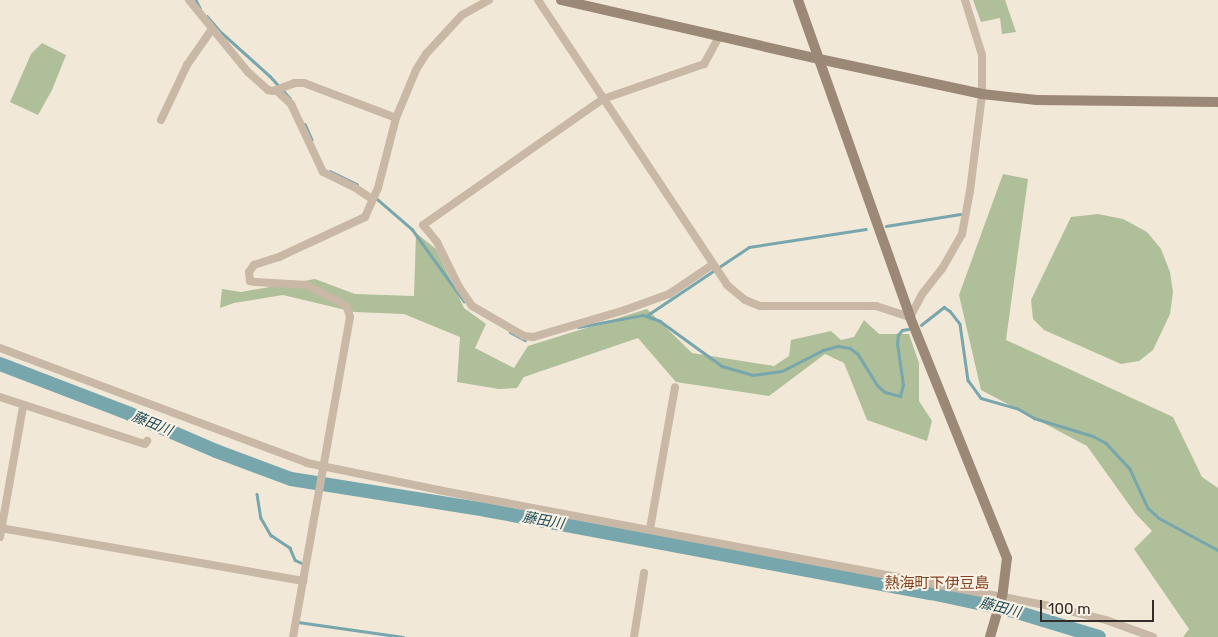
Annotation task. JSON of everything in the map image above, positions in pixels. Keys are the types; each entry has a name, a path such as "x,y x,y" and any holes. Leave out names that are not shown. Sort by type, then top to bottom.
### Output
{"street":[{"path":"189,0 248,72 268,90 276,90 295,83 304,83 396,118"},
{"path":"293,637 350,317 347,308 339,302 307,285 250,281 249,272 254,264 279,257 362,220 369,212 372,199 378,188 396,118 416,70 426,54 462,15 489,0"},
{"path":"538,0 727,285 745,300 760,306 876,306 910,317"},
{"path":"561,0 719,37 982,94 1037,100 1218,102"},
{"path":"798,0 910,317 1007,558 1002,596 991,635"},
{"path":"910,317 923,293 942,269 962,234 970,192 982,94 982,55 965,0"},
{"path":"161,120 187,65 212,28"},
{"path":"712,265 669,294 625,310 532,337 524,336 509,333 472,306 459,287 437,242 422,225 604,99 704,64 719,37"},
{"path":"276,90 291,104 324,172 354,187 372,199"},
{"path":"0,348 252,444 307,463 438,490 650,528 1002,596 1078,612 1153,637"},
{"path":"650,528 675,387"},
{"path":"0,397 145,444 147,441"},
{"path":"23,406 0,531 303,581"},
{"path":"634,637 644,573"}],"green space":[{"path":"973,0 1005,0 1016,32 1002,34 1000,18 981,22"},
{"path":"42,43 66,55 52,90 38,115 10,102 31,54"},
{"path":"1003,174 1028,179 1006,340 1173,417 1202,477 1218,488 1218,637 1183,637 1189,629 1134,549 1152,531 1135,513 1087,446 981,390 959,295"},
{"path":"1098,214 1123,219 1147,232 1161,249 1170,272 1173,292 1170,314 1153,350 1139,361 1121,364 1044,330 1033,319 1031,300 1071,217"},
{"path":"416,233 436,249 464,308 486,324 475,348 514,368 528,346 647,309 692,353 774,366 789,356 791,340 831,331 841,340 854,337 864,320 879,334 909,334 919,363 919,401 932,421 927,441 867,420 844,363 825,354 769,396 676,382 638,338 524,377 517,388 499,389 457,382 460,337 404,314 354,312 283,295 234,303 220,308 222,289 241,292 315,279 355,294 414,296"}],"waterway":[{"path":"196,0 200,8"},
{"path":"207,16 222,33 270,76 290,98"},
{"path":"305,124 312,140"},
{"path":"330,171 357,184"},
{"path":"376,198 412,229 464,301"},
{"path":"886,226 960,214"},
{"path":"646,316 749,247 866,229"},
{"path":"921,325 944,307 950,311 960,324 968,380 981,398 1017,408 1034,418 1093,436 1106,443 1130,469 1148,508 1159,518 1218,550"},
{"path":"578,327 643,315 660,321 722,366 753,375 782,371 823,350 838,346 850,348 858,354 878,386 885,392 900,396 903,385 897,344 898,335 902,330 908,329"},
{"path":"510,332 525,340"},
{"name":"藤田川","path":"0,364 130,414 216,451 291,479 486,510 931,593 1007,609 1099,637"},
{"path":"257,494 261,518 271,535 290,548 295,560 304,564"},
{"path":"298,622 403,637"}],"district":[{"name":"熱海町下伊豆島","path":"937,584"}]}
